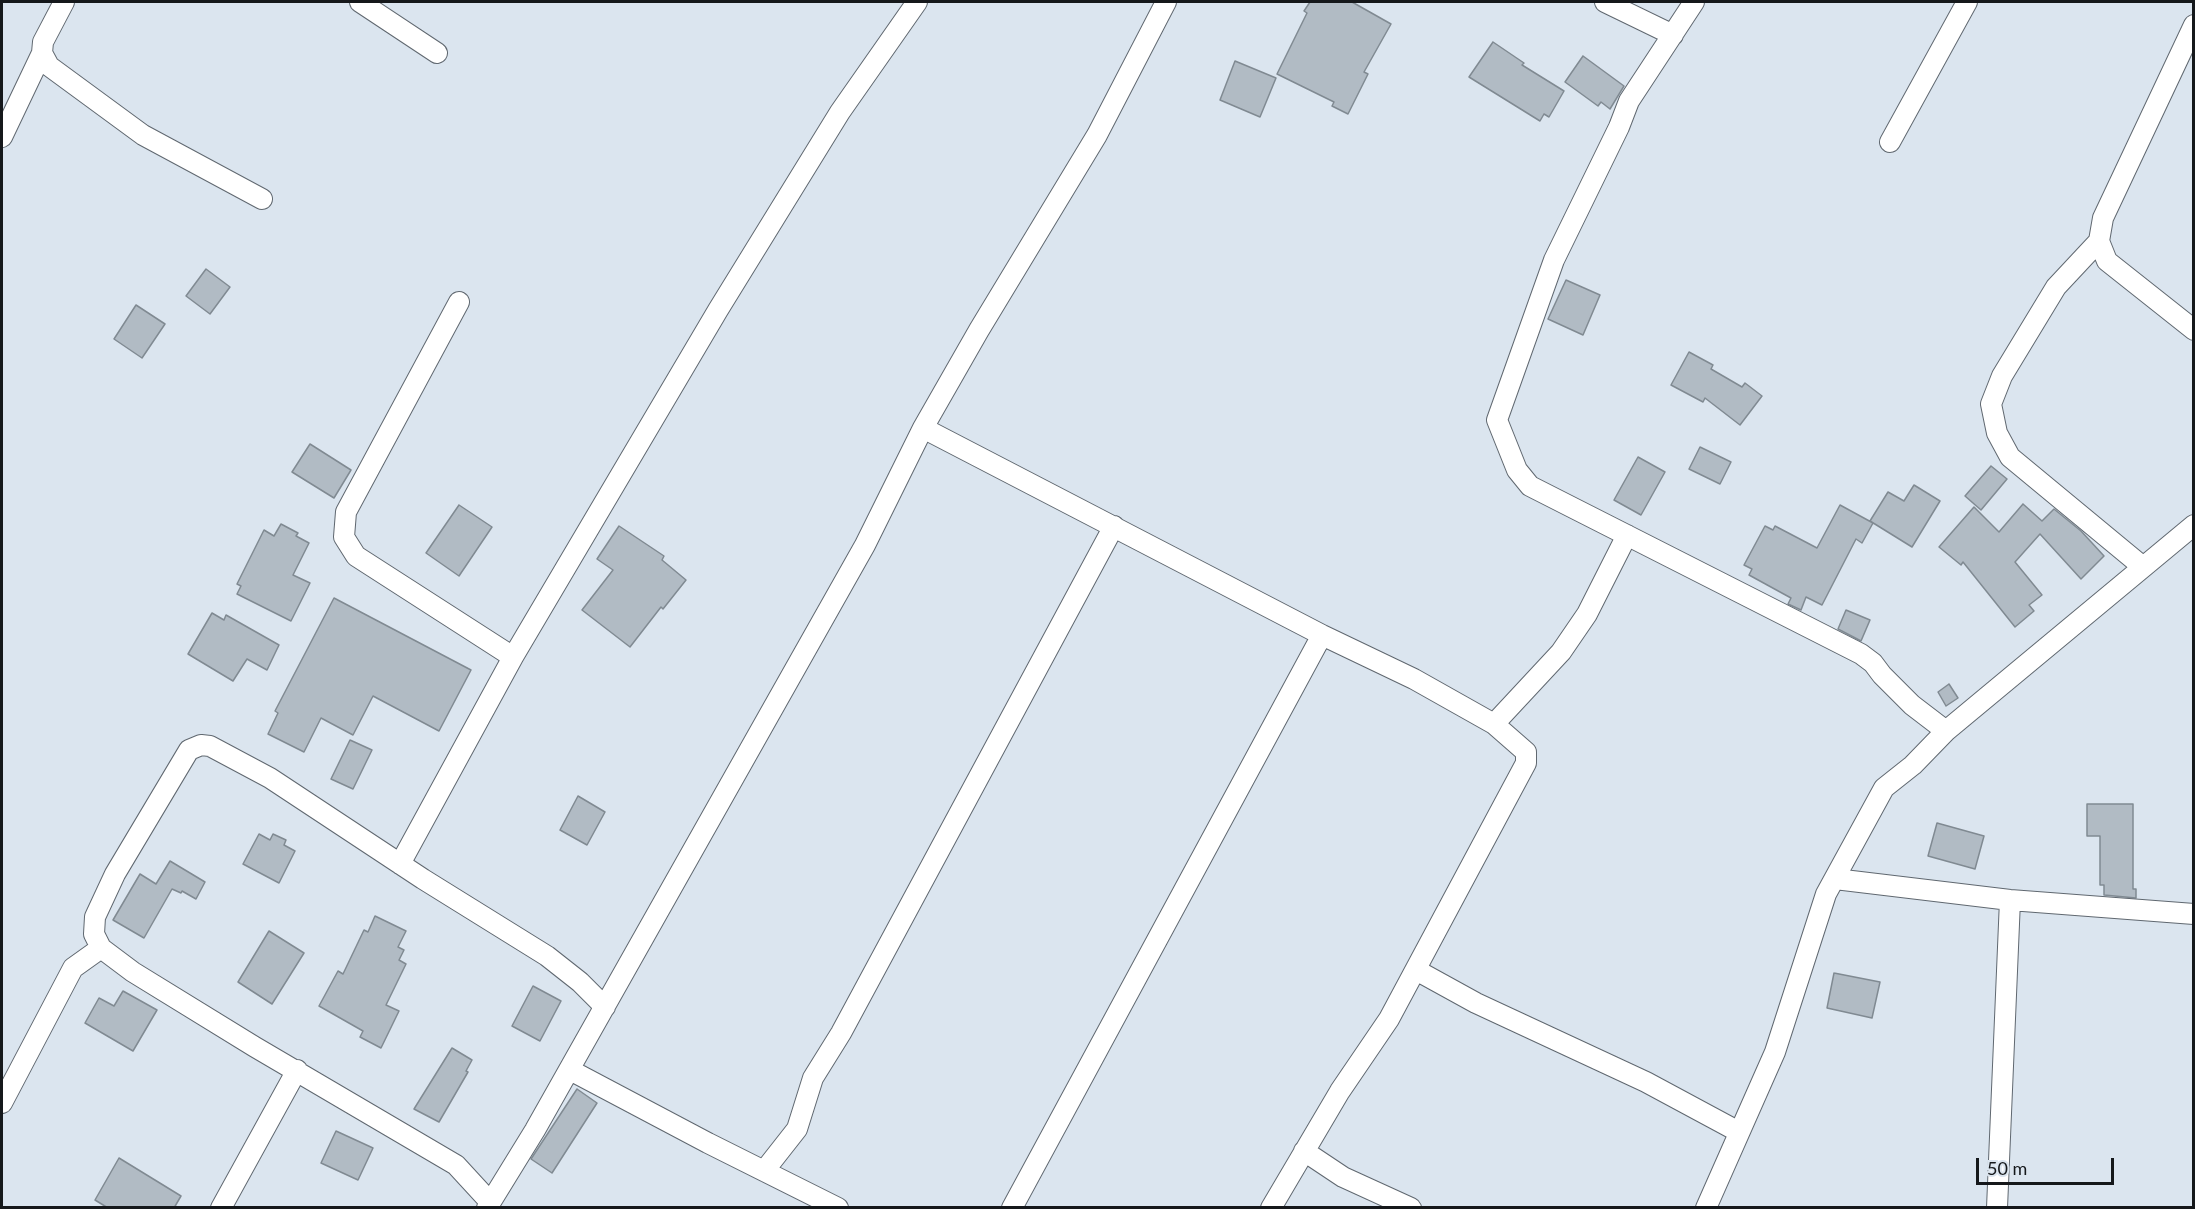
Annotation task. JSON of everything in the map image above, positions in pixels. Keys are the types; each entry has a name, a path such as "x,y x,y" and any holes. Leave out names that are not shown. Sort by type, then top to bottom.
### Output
{"street":[{"path":"2,137 42,53 43,42 64,2"},
{"path":"360,2 437,53"},
{"path":"400,864 513,657 718,310 840,112 917,2"},
{"path":"605,1007 580,982 547,956 400,864 270,778 210,746 201,745 189,750 110,885 95,917 94,934 101,948 133,972 456,1164 488,1205 570,1070 865,545 922,428 1097,135 1167,2"},
{"path":"1605,2 1673,35"},
{"path":"1694,2 1629,100 1619,127 1554,260 1497,420 1516,470 1530,486 1861,654 1873,663 1912,705 1946,731"},
{"path":"1890,142 1967,2"},
{"path":"2143,567 2010,457 1997,433 1991,404 2002,376 2056,287 2098,241 2103,219 2193,25"},
{"path":"42,53 49,66 143,135 262,199"},
{"path":"2098,241 2107,261 2193,330"},
{"path":"459,302 346,512 344,537 356,556 513,657"},
{"path":"922,428 1414,679 1494,724 1526,752 1526,763 1389,1019 1340,1091 1271,1208"},
{"path":"1706,1208 1775,1052 1826,894 1884,789 1946,731 2193,525"},
{"path":"764,1171 797,1129 813,1078 841,1033 1114,526"},
{"path":"1494,724 1561,652 1587,614 1626,535"},
{"path":"1012,1208 1322,634"},
{"path":"1835,879 2010,900 2193,914"},
{"path":"1997,1208 2010,900"},
{"path":"2,1102 74,968 101,948"},
{"path":"1416,970 1476,1003 1647,1082 1739,1132"},
{"path":"221,1208 297,1070"},
{"path":"570,1070 838,1208"},
{"path":"1304,1151 1343,1177 1411,1208"}],"building":[{"path":"1310,2 1352,2 1391,24 1364,72 1368,74 1348,114 1332,106 1334,102 1277,74 1307,13 1304,11"},
{"path":"1493,42 1524,63 1522,65 1564,91 1549,117 1544,114 1540,121 1469,77"},
{"path":"1583,56 1624,86 1610,109 1601,102 1598,106 1565,82"},
{"path":"1235,61 1276,78 1260,117 1220,100"},
{"path":"206,269 230,287 210,314 186,296"},
{"path":"1566,280 1600,295 1583,335 1548,319"},
{"path":"136,305 165,324 142,358 114,339"},
{"path":"1689,352 1713,365 1711,369 1742,387 1745,383 1762,396 1740,425 1705,398 1703,402 1671,385"},
{"path":"310,444 351,470 334,498 292,472"},
{"path":"1700,447 1731,462 1720,484 1689,469"},
{"path":"1638,457 1665,472 1641,515 1614,500"},
{"path":"1991,466 2007,479 1981,510 1965,496"},
{"path":"1914,485 1940,501 1912,547 1870,521 1888,492 1904,501"},
{"path":"2023,504 2042,521 2054,509 2081,531 2104,556 2081,579 2040,534 2015,562 2042,595 2029,605 2034,611 2015,627 1963,562 1961,565 1939,547 1974,507 1999,532"},
{"path":"459,505 492,527 459,576 426,553"},
{"path":"1840,505 1873,523 1862,543 1856,539 1822,605 1806,597 1801,610 1788,604 1791,598 1749,575 1752,569 1744,565 1765,526 1773,530 1775,526 1817,548"},
{"path":"281,524 298,533 296,536 309,543 293,575 310,583 291,621 237,594 241,586 237,584 264,530 274,536"},
{"path":"619,526 664,556 662,560 686,580 663,609 661,607 630,647 582,610 613,570 597,559"},
{"path":"334,598 471,670 439,731 373,696 353,735 321,718 304,752 268,734 278,713 275,711"},
{"path":"1846,610 1870,620 1861,641 1838,629"},
{"path":"212,613 224,620 226,615 279,645 267,670 247,659 233,681 188,654"},
{"path":"1949,684 1958,698 1946,706 1938,692"},
{"path":"350,740 372,750 353,789 331,779"},
{"path":"578,796 605,812 587,845 560,830"},
{"path":"2087,804 2133,804 2133,889 2136,889 2136,898 2104,895 2104,885 2100,885 2100,836 2087,836"},
{"path":"1937,823 1984,836 1975,869 1928,856"},
{"path":"259,834 270,840 273,834 286,840 284,845 295,851 279,883 243,864"},
{"path":"170,861 205,882 196,899 182,891 181,893 172,889 144,938 113,920 140,874 156,884"},
{"path":"375,916 406,931 398,947 404,950 399,960 406,964 386,1005 399,1011 381,1048 360,1037 363,1031 319,1006 338,971 343,974 364,930 368,932"},
{"path":"269,931 304,953 272,1004 238,982"},
{"path":"1834,973 1880,982 1872,1018 1827,1008"},
{"path":"533,986 561,1001 540,1041 512,1026"},
{"path":"123,991 157,1010 133,1051 85,1023 99,998 114,1006"},
{"path":"452,1048 472,1060 466,1071 468,1072 439,1122 414,1109"},
{"path":"577,1089 597,1103 552,1173 531,1159"},
{"path":"336,1131 373,1148 358,1180 321,1163"},
{"path":"119,1158 181,1196 174,1208 108,1208 95,1200"}]}
